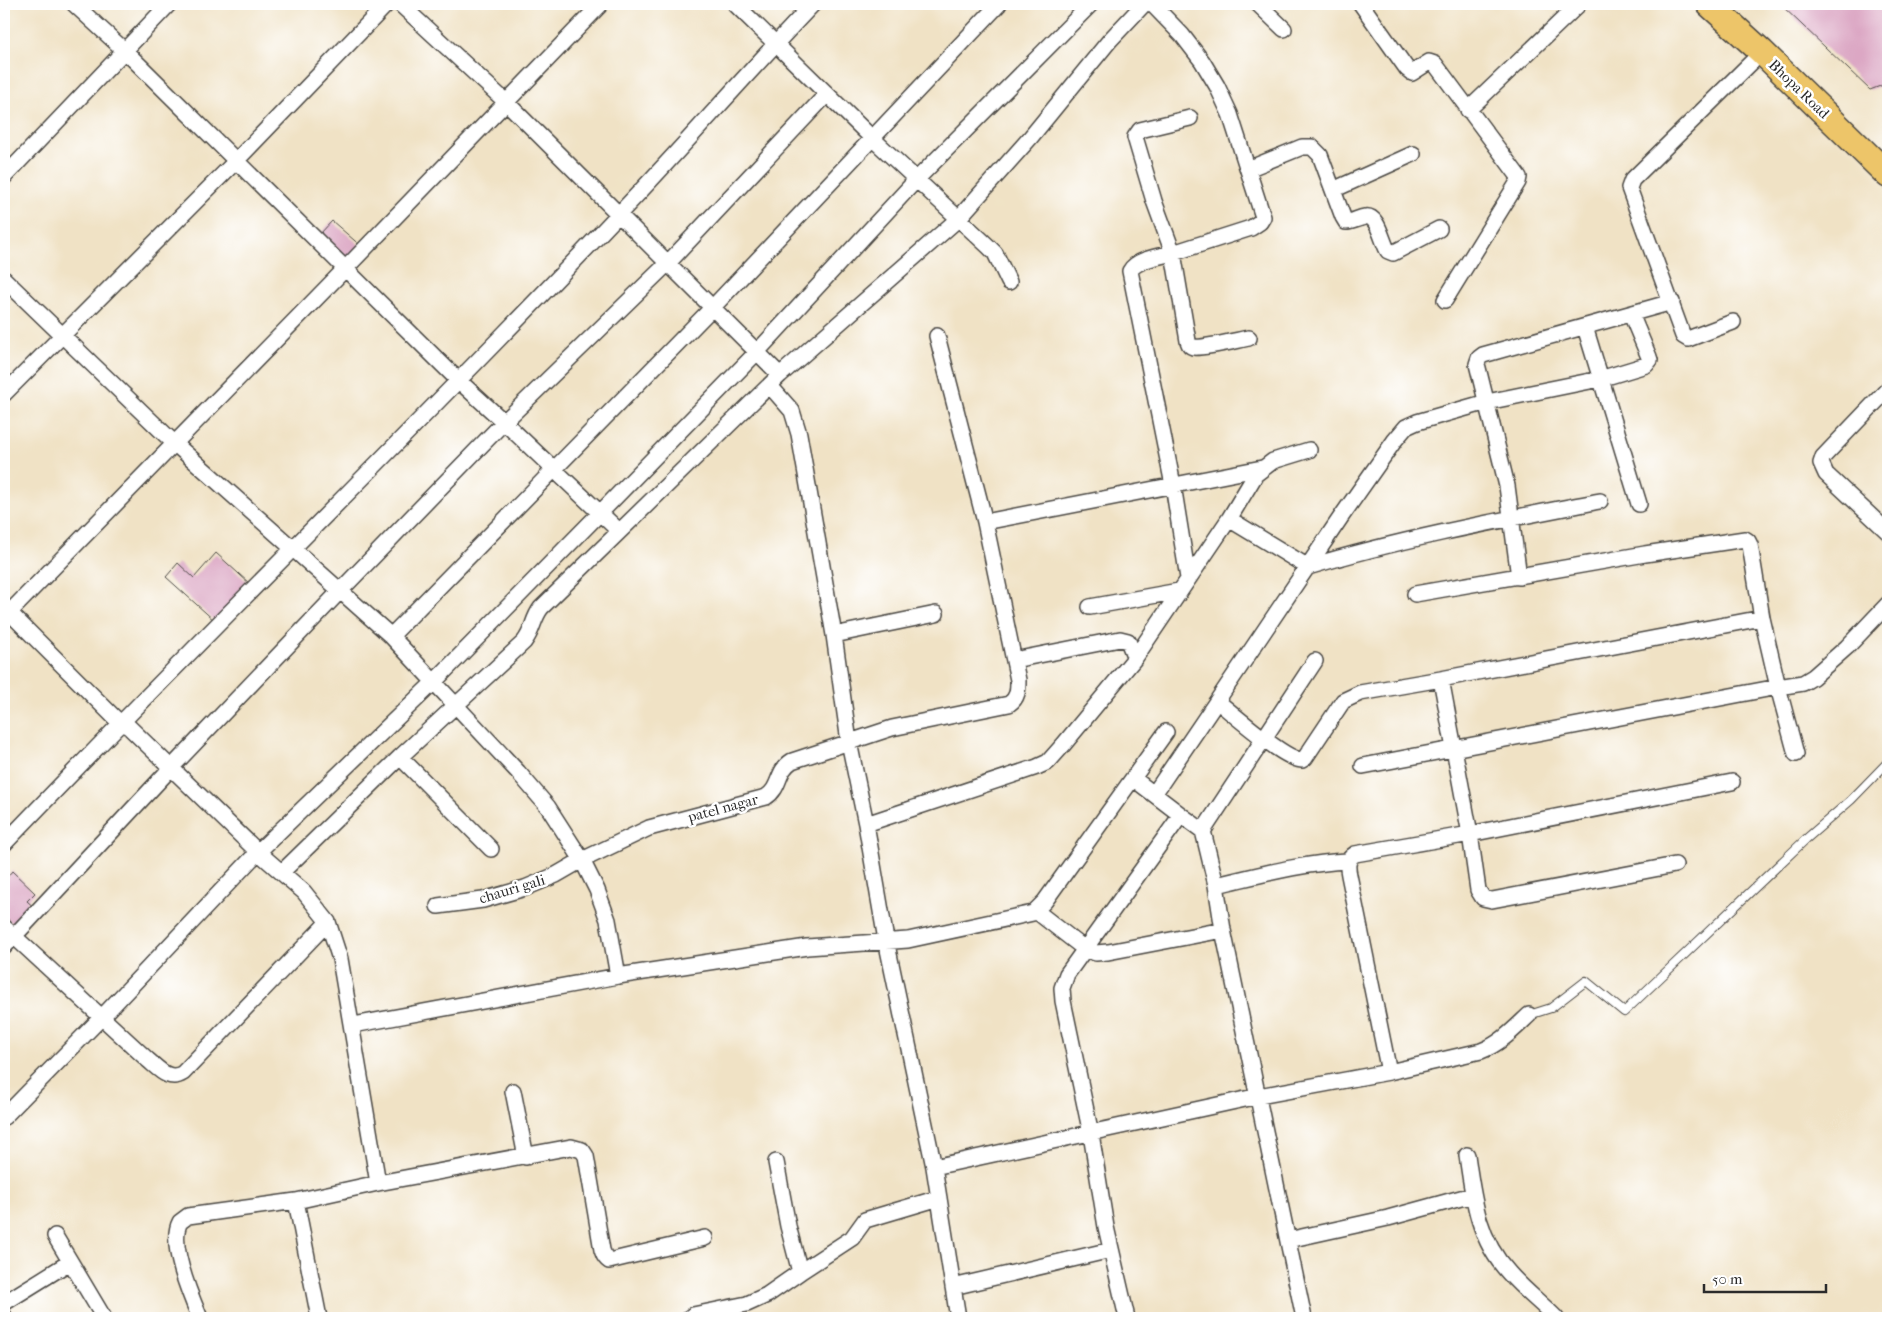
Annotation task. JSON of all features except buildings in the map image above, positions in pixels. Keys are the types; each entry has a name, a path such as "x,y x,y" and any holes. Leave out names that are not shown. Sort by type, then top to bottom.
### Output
{"main road":[{"name":"Bhopa Road","path":"1708,4 1762,52 1888,175"},
{"name":"Bhopa Road","path":"1730,4 1888,154"}],"street":[{"path":"74,4 124,50 235,162 346,268 458,380 619,532"},
{"path":"4,176 169,4"},
{"path":"4,394 235,162 387,4"},
{"path":"400,4 506,102 757,352 792,411 799,434 834,635 849,742 866,824 886,940 934,1167 958,1318"},
{"path":"378,1183 340,960 328,922 304,892 258,852 129,727 119,722 6,613 346,268 601,4"},
{"path":"735,4 873,139 995,253 1008,282"},
{"path":"4,844 119,722 458,380 618,215 813,4"},
{"path":"390,636 713,307 999,4"},
{"path":"4,1116 102,1017 258,852 433,682 600,513 757,352 917,179 1091,4"},
{"path":"282,872 400,757 524,642 532,631 536,616 541,608 775,381 958,219 1030,138 1110,40 1144,4"},
{"path":"1152,4 1202,61 1217,86 1230,114 1263,217 1260,222 1227,237 1135,264 1130,271 1173,485 1188,578"},
{"path":"1258,4 1284,29"},
{"path":"1361,4 1407,70 1414,72 1424,63 1432,62 1518,174 1518,182 1445,300"},
{"path":"1468,110 1578,5"},
{"path":"1734,322 1688,339 1681,332 1672,302 1630,192 1630,184 1762,52"},
{"path":"328,922 178,1076 166,1075 102,1017 7,937 504,422 668,263 827,94"},
{"path":"1190,118 1140,130 1135,137 1154,201 1173,253 1189,344 1194,347 1249,338"},
{"path":"1248,169 1302,147 1312,147 1320,154 1346,222 1367,216 1372,217 1376,221 1388,251 1393,252 1440,229"},
{"path":"1333,190 1413,154"},
{"path":"4,279 174,443 293,547 390,636 548,807 582,860 597,890 608,920 618,976"},
{"path":"1519,577 1506,486 1477,360 1482,355 1585,328 1672,302"},
{"path":"1154,794 1346,509 1406,427 1417,422 1487,402 1600,378 1646,365 1650,360 1631,314"},
{"path":"1585,328 1639,504"},
{"name":"patel nagar","path":"582,860 649,828 766,797 774,791 780,774 787,764 792,761 892,728 1009,704 1014,700 1018,690 1014,660 985,522 937,336"},
{"path":"1888,389 1823,457 1821,463 1826,474 1888,532"},
{"path":"866,824 1038,767 1048,762 1135,658 1229,519 1256,474 1273,460 1309,450"},
{"path":"985,522 1262,468"},
{"path":"1229,519 1308,567 1421,536 1600,501"},
{"path":"1415,594 1645,554 1745,539 1750,545 1762,618 1796,754"},
{"path":"1090,607 1179,592"},
{"path":"1363,766 1803,683 1813,677 1847,647 1888,604"},
{"path":"834,635 936,614"},
{"path":"1217,702 1264,739 1294,759 1302,760 1343,701 1360,693 1762,618"},
{"path":"1014,660 1120,639 1128,641 1135,658"},
{"path":"1203,831 1315,661"},
{"path":"1441,679 1480,896 1486,900 1676,865"},
{"path":"352,1025 618,976 807,947 886,940 908,940 1023,917 1036,911 1045,901 1166,732"},
{"path":"400,757 491,849"},
{"path":"1134,779 1203,831 1216,885 1223,930 1304,1318"},
{"path":"1216,885 1321,862 1348,861 1355,854 1470,834 1732,782"},
{"path":"1127,1318 1111,1250 1091,1134 1063,1001 1062,988 1067,974 1086,950 1180,815"},
{"name":"chauri gali","path":"438,906 483,900 525,888 556,875 582,860"},
{"path":"1348,861 1349,875 1389,1072"},
{"path":"1036,911 1086,950 1096,953 1223,930"},
{"path":"934,1167 1258,1096 1389,1072 1481,1051 1491,1047 1529,1015"},
{"path":"513,1091 526,1157"},
{"path":"200,1318 182,1269 176,1237 177,1227 188,1216 296,1201 378,1183 526,1157 571,1147 578,1148 585,1153 602,1250 604,1257 609,1261 705,1238"},
{"path":"1467,1155 1474,1206 1484,1234 1498,1260 1555,1318"},
{"path":"776,1162 788,1226 800,1272"},
{"path":"1288,1240 1388,1218 1472,1195"},
{"path":"689,1318 693,1315 747,1304 767,1295 852,1238 865,1220 939,1198"},
{"path":"296,1201 320,1318"},
{"path":"54,1236 104,1318"},
{"path":"953,1287 1111,1250"},
{"path":"4,1303 70,1262"}],"lane":[{"path":"1529,1015 1551,1008 1586,981 1624,1012 1888,762"}]}
